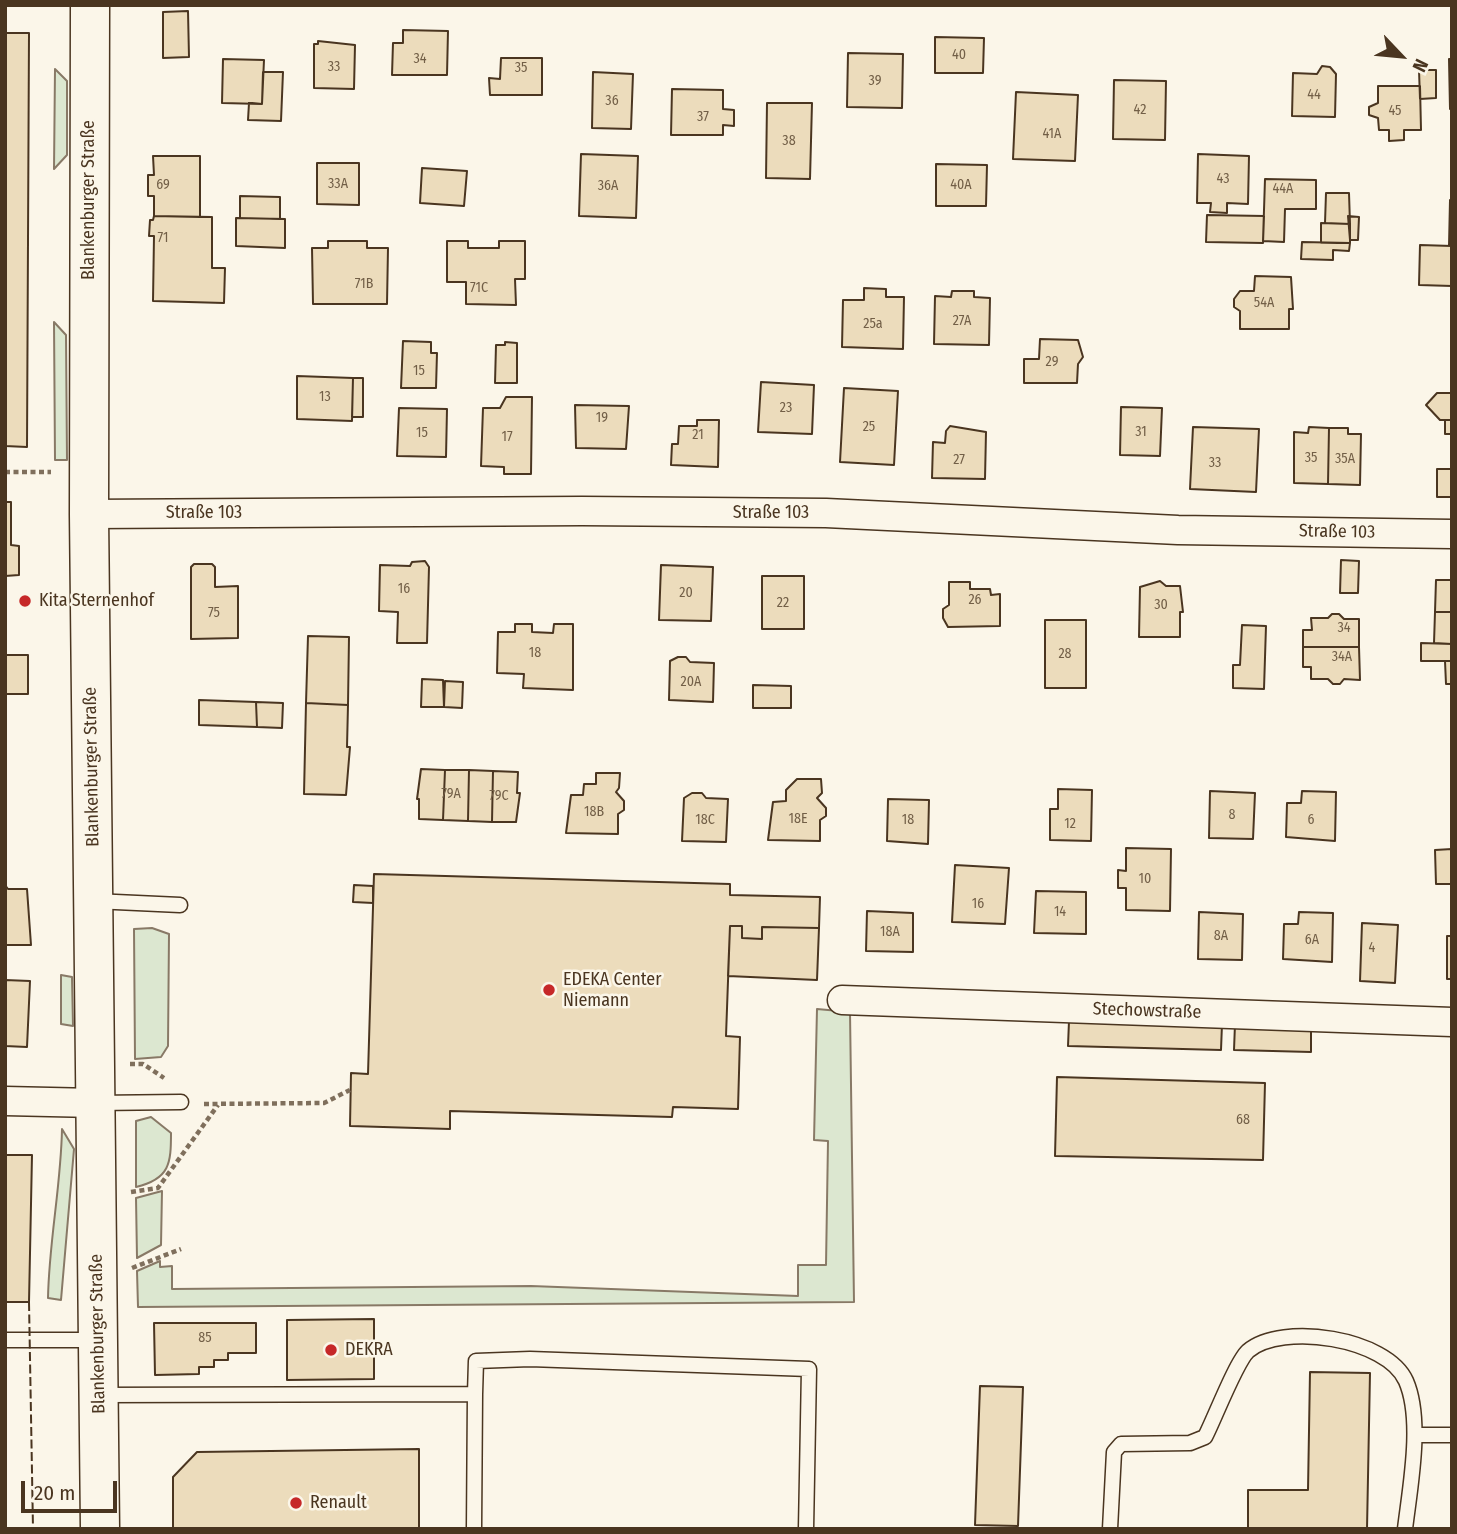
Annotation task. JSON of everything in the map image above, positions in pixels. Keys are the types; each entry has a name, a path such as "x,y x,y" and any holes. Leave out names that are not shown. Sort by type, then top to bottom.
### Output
{"main road":[{"name":"Blankenburger Straße","path":"90,5 89,514 100,1529"}],"street":[{"name":"Straße 103","path":"89,514 582,510 827,513 1178,530 1452,534"},
{"name":"Stechowstraße","path":"842,1000 1452,1022"},
{"path":"5,1101 95,1103"}],"lane":[{"path":"93,901 180,905"},
{"path":"95,1103 181,1102"},
{"path":"1110,1529 1114,1452 1121,1444 1190,1443 1205,1437 1246,1353 1262,1343 1311,1337 1367,1347 1389,1359 1406,1381 1415,1435 1405,1529"},
{"path":"5,1340 98,1340"},
{"path":"474,1529 476,1361 530,1359 809,1369 806,1529"},
{"path":"99,1395 475,1394"},
{"path":"1415,1435 1452,1435"}],"path":[{"path":"5,472 51,472"},
{"path":"130,1064 143,1064"},
{"path":"250,1103 324,1103 351,1090"},
{"path":"131,1192 158,1188 219,1104"},
{"path":"132,1268 181,1249"}],"green space":[{"path":"55,69 67,81 67,155 54,169"},
{"path":"54,322 66,335 67,460 55,460"},
{"path":"152,928 169,934 168,1046 161,1057 135,1059 134,929"},
{"path":"61,975 72,977 73,1026 61,1024"},
{"path":"817,1009 850,1012 854,1302 138,1307 137,1271 160,1261 160,1267 172,1266 172,1289 531,1286 798,1296 798,1265 826,1265 828,1141 814,1140"},
{"path":"151,1117 171,1133 169,1161 156,1179 136,1187 136,1121"},
{"path":"62,1129 74,1149 61,1300 48,1298"},
{"path":"162,1191 161,1245 137,1258 136,1198"}],"building":[{"path":"188,11 189,57 163,58 163,12"},
{"path":"403,30 448,31 447,75 392,75 393,43 403,43"},
{"path":"5,33 29,33 27,447 5,446"},
{"path":"935,37 984,38 983,73 935,73"},
{"path":"318,41 355,45 354,89 314,88 314,44 318,44"},
{"path":"848,53 903,54 902,108 847,107"},
{"path":"501,58 542,58 542,95 490,95 489,78 500,79"},
{"path":"223,59 264,60 262,104 222,103"},
{"path":"1449,59 1452,59 1452,109 1450,109"},
{"path":"1322,66 1330,67 1336,74 1335,117 1292,116 1293,73 1317,74"},
{"path":"1419,70 1436,70 1436,98 1420,99"},
{"path":"263,72 283,72 281,121 248,120 249,103 262,104"},
{"path":"593,72 633,74 631,129 592,128"},
{"path":"1114,80 1166,81 1165,140 1113,139"},
{"path":"1378,86 1420,86 1421,130 1404,130 1404,140 1389,141 1389,130 1379,130 1378,118 1369,115 1369,107 1378,103"},
{"path":"672,89 723,90 723,109 734,110 734,126 723,125 723,135 671,135"},
{"path":"1016,92 1078,95 1075,161 1013,159"},
{"path":"767,103 812,103 810,179 766,178"},
{"path":"581,154 638,156 636,218 579,216"},
{"path":"1198,154 1249,156 1248,204 1227,203 1227,213 1210,212 1211,203 1197,203"},
{"path":"153,156 200,156 200,217 154,216 154,196 148,196 148,175 154,175"},
{"path":"317,163 359,163 359,205 317,204"},
{"path":"936,164 987,165 986,206 936,206"},
{"path":"422,168 467,171 464,206 420,203"},
{"path":"1265,179 1316,180 1316,209 1285,209 1284,242 1263,241"},
{"path":"1326,193 1349,193 1350,224 1325,223"},
{"path":"240,196 280,197 280,219 240,218"},
{"path":"1452,200 1452,246 1449,246"},
{"path":"1207,215 1264,216 1263,243 1206,242"},
{"path":"154,216 212,217 212,268 225,268 224,303 153,301 154,236 149,236 150,220 153,220"},
{"path":"1348,216 1359,217 1358,240 1350,240"},
{"path":"236,218 285,219 285,248 236,246"},
{"path":"1321,223 1350,224 1350,243 1321,243"},
{"path":"328,241 367,241 367,248 388,248 387,304 313,304 312,248 328,248"},
{"path":"447,241 468,241 468,248 499,248 499,241 525,241 525,279 515,279 516,305 466,304 466,282 447,282"},
{"path":"1302,242 1350,243 1349,251 1333,250 1333,260 1301,259"},
{"path":"1420,245 1452,246 1452,286 1419,285"},
{"path":"1255,276 1291,277 1293,309 1289,309 1289,329 1240,329 1240,311 1234,307 1234,299 1240,291 1254,291"},
{"path":"864,288 886,289 886,297 904,297 903,349 842,347 843,300 864,300"},
{"path":"952,291 974,291 974,297 990,298 989,345 934,344 935,296 951,297"},
{"path":"1040,339 1078,340 1083,357 1078,364 1077,383 1024,383 1024,359 1039,359"},
{"path":"403,341 431,342 431,353 437,353 436,388 401,388"},
{"path":"505,342 517,343 517,383 495,383 496,345 505,345"},
{"path":"297,376 353,378 352,421 297,419"},
{"path":"353,378 363,378 363,417 352,417"},
{"path":"761,382 814,385 812,434 758,432"},
{"path":"844,388 898,391 894,465 840,462"},
{"path":"1437,393 1452,393 1452,420 1440,420 1426,405"},
{"path":"506,397 532,397 531,474 504,474 504,467 481,466 483,408 500,408"},
{"path":"575,405 629,406 626,449 576,448"},
{"path":"1121,407 1162,408 1160,456 1120,455"},
{"path":"399,408 447,409 446,457 397,456"},
{"path":"697,420 719,420 718,467 671,465 672,444 678,444 679,426 697,426"},
{"path":"1445,420 1452,420 1452,434 1445,434"},
{"path":"950,426 986,432 985,479 932,478 933,442 945,443 946,431"},
{"path":"1193,427 1259,429 1256,492 1190,489"},
{"path":"1309,427 1329,428 1328,484 1294,483 1294,432 1308,433"},
{"path":"1329,428 1348,428 1348,434 1361,434 1360,485 1328,484"},
{"path":"1451,449 1452,497 1437,497 1437,469 1451,469"},
{"path":"5,502 11,502 11,545 19,546 19,575 5,576"},
{"path":"1341,560 1359,561 1358,593 1340,593"},
{"path":"425,561 429,567 427,643 397,643 398,612 379,611 380,565 410,566 412,562"},
{"path":"194,564 212,564 215,567 215,587 238,586 238,638 191,639 191,567"},
{"path":"661,565 713,567 711,621 659,620"},
{"path":"762,576 804,576 804,629 762,629"},
{"path":"1436,580 1452,580 1452,612 1435,612"},
{"path":"1160,581 1166,586 1180,586 1183,612 1180,612 1180,637 1139,637 1140,587"},
{"path":"949,582 970,582 970,589 990,589 991,595 1000,594 1000,626 948,627 943,618 943,609 949,605"},
{"path":"1435,612 1452,612 1452,644 1434,643"},
{"path":"1332,614 1339,614 1344,619 1359,619 1359,647 1303,647 1303,630 1312,630 1311,618 1328,618"},
{"path":"1045,620 1086,620 1086,688 1045,688"},
{"path":"515,624 532,624 532,632 553,633 554,624 573,624 573,690 523,688 524,674 497,673 498,632 515,632"},
{"path":"1242,625 1266,626 1264,689 1233,688 1233,665 1240,665"},
{"path":"308,636 349,637 348,705 306,703"},
{"path":"1421,643 1452,644 1452,661 1421,661"},
{"path":"1303,647 1359,647 1360,680 1344,679 1340,684 1333,684 1328,679 1311,679 1311,667 1303,667"},
{"path":"5,655 28,655 28,694 5,694"},
{"path":"686,657 690,662 714,663 713,702 669,700 670,661"},
{"path":"1445,661 1452,661 1452,684 1446,684"},
{"path":"422,679 443,680 444,707 421,707"},
{"path":"445,681 463,682 462,708 444,707"},
{"path":"753,685 791,686 791,708 753,708"},
{"path":"199,700 256,702 257,727 199,725"},
{"path":"256,702 283,703 282,728 257,727"},
{"path":"306,703 348,705 347,747 350,747 346,795 304,794"},
{"path":"421,769 445,770 443,820 419,819 417,799"},
{"path":"445,770 469,770 468,821 443,820"},
{"path":"469,770 493,771 492,822 468,821"},
{"path":"493,771 518,772 517,793 520,793 516,822 492,822"},
{"path":"596,773 620,773 619,788 616,792 624,801 624,810 618,814 618,834 566,833 571,795 583,795 584,784 596,784"},
{"path":"797,779 821,779 822,793 817,798 826,808 826,816 820,820 820,841 768,840 773,802 786,801 786,790"},
{"path":"1058,789 1092,790 1091,841 1050,840 1050,809 1058,809"},
{"path":"1210,791 1255,793 1253,839 1209,838"},
{"path":"1302,791 1336,792 1335,841 1286,837 1287,803 1301,803"},
{"path":"692,793 702,793 706,798 728,799 726,842 682,841 684,798"},
{"path":"888,799 929,800 928,844 887,841"},
{"path":"1126,848 1171,849 1170,911 1126,910 1126,888 1118,888 1118,870 1126,871"},
{"path":"1452,849 1452,884 1436,884 1435,850"},
{"path":"955,865 1009,868 1005,924 952,922"},
{"name":"EDEKA Center Niemann","path":"374,874 730,884 730,895 820,897 819,928 762,927 762,939 742,938 742,926 730,926 726,1036 740,1037 738,1109 673,1107 672,1117 450,1111 450,1129 350,1126 351,1073 368,1074"},
{"path":"5,885 8,889 27,889 31,945 5,945"},
{"path":"354,885 373,886 373,903 353,902"},
{"path":"1036,891 1086,892 1086,934 1034,933"},
{"path":"867,911 913,913 913,952 866,951"},
{"path":"1199,912 1243,914 1242,960 1198,959"},
{"path":"1299,912 1333,913 1332,962 1283,959 1284,924 1298,924"},
{"path":"1362,923 1398,925 1395,983 1360,981"},
{"path":"730,926 742,926 742,938 762,939 762,927 819,928 817,980 728,976"},
{"path":"1447,936 1452,936 1452,979 1447,979"},
{"path":"5,980 30,981 27,1047 5,1046"},
{"path":"1069,1021 1222,1024 1221,1050 1068,1046"},
{"path":"1235,1024 1311,1026 1311,1052 1234,1050"},
{"path":"1057,1077 1265,1083 1263,1160 1055,1156"},
{"path":"5,1155 32,1155 29,1302 5,1302"},
{"name":"DEKRA","path":"374,1319 374,1379 287,1380 287,1320"},
{"path":"154,1323 256,1323 256,1353 228,1353 228,1360 214,1360 214,1367 199,1367 199,1374 155,1375"},
{"path":"1310,1372 1370,1373 1367,1529 1248,1529 1248,1490 1308,1490"},
{"path":"980,1386 1023,1387 1018,1526 975,1525"},
{"name":"Renault","path":"419,1449 419,1529 173,1529 173,1477 197,1452"}],"fence":[{"path":"29,1302 33,1529"}],"place":[{"name":"Kita Sternenhof","path":"25,601"},
{"name":"EDEKA Center Niemann","path":"549,990"},
{"name":"DEKRA","path":"331,1350"},
{"name":"Renault","path":"296,1503"}]}
